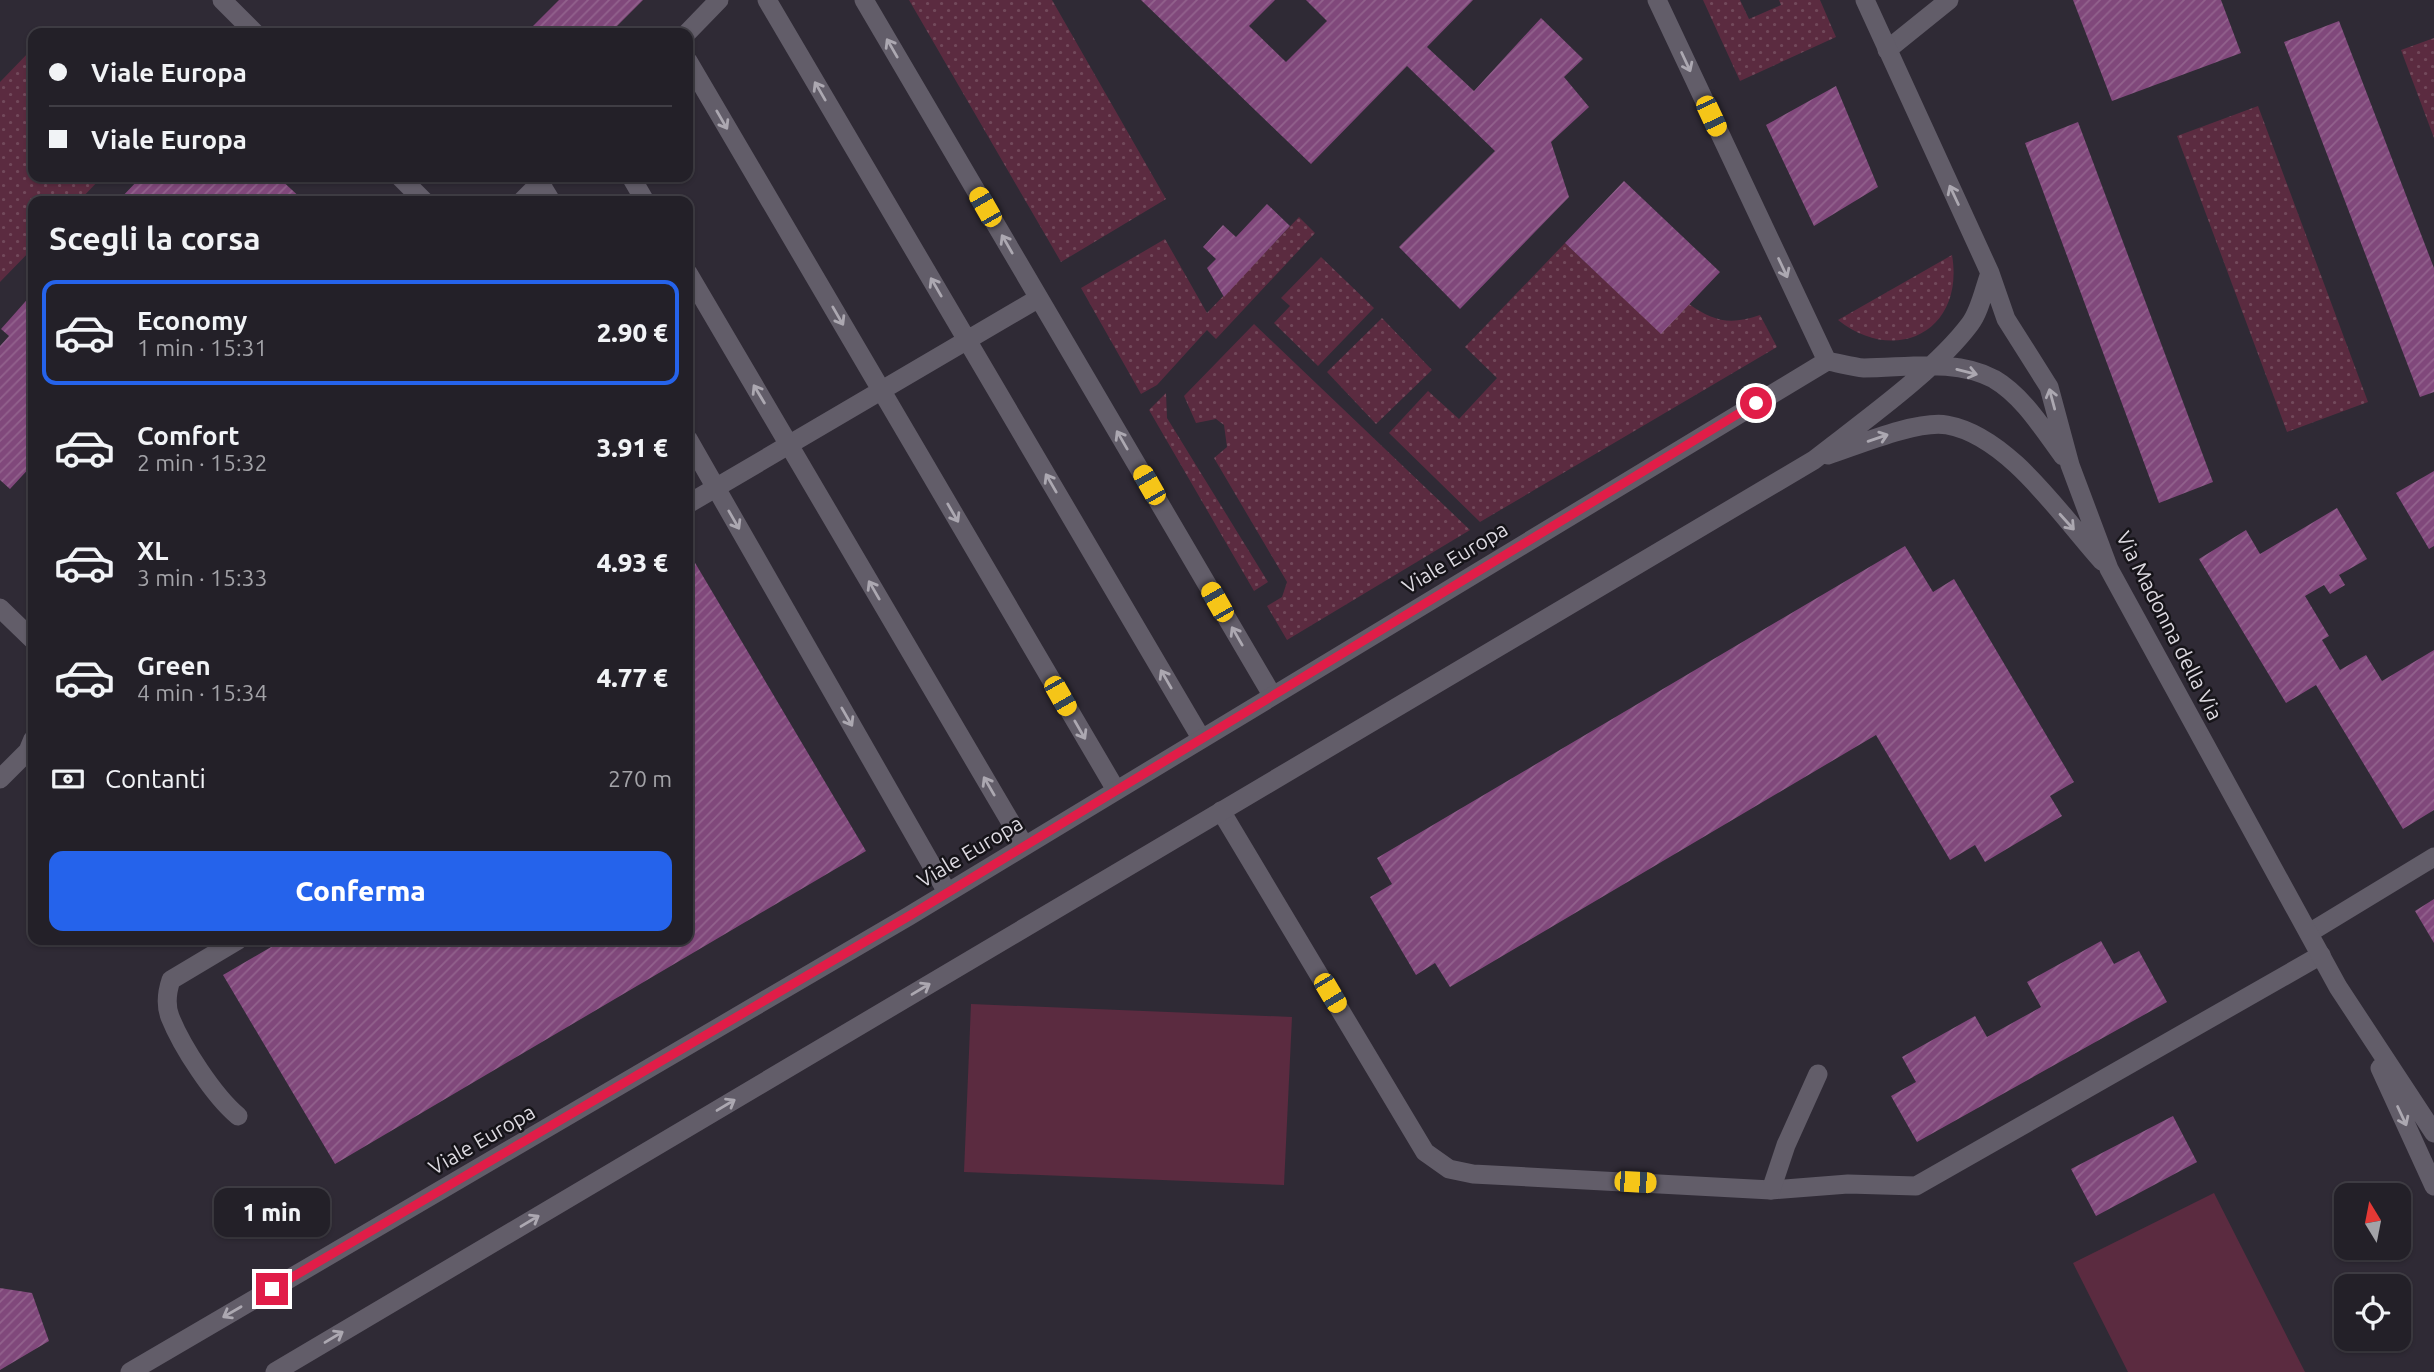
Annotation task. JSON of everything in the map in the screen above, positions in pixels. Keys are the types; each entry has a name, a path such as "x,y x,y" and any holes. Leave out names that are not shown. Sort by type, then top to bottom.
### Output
{"street":[{"path":"222,0 250,28"},
{"path":"692,28 719,0"},
{"path":"767,0 1201,738"},
{"path":"864,0 1272,695"},
{"path":"1657,0 1827,361 1862,368 1930,365 1965,370 1993,379 2029,410 2070,465"},
{"name":"Via Madonna della Via","path":"1865,0 1990,273 2006,319 2049,387 2070,465 2109,569 2320,955 2434,1133"},
{"path":"1887,50 1949,0"},
{"path":"693,70 1115,790"},
{"path":"405,182 419,196"},
{"path":"527,196 541,182"},
{"path":"275,1372 1814,460 1930,365 1972,322 1990,273"},
{"path":"693,282 1024,845"},
{"path":"693,501 1039,298"},
{"name":"Viale Europa","path":"130,1372 947,892 1827,361"},
{"path":"1814,460 1905,430 1946,424 1983,438 2016,464 2109,569"},
{"path":"693,448 947,892"},
{"path":"0,608 28,635"},
{"path":"0,779 28,749"},
{"path":"1221,811 1425,1152 1449,1169 1472,1174 1770,1190 1847,1184 1916,1186 2320,955"},
{"path":"2309,933 2434,857"},
{"path":"230,945 171,980 166,995 169,1016 219,1100 238,1116"},
{"path":"2353,1010 2434,1186"},
{"path":"1770,1190 1786,1145 1818,1074"}],"shaded area":[{"path":"909,0 1052,0 1166,199 1061,262"},
{"path":"1703,0 1740,0 1749,19 1781,5 1779,0 1820,0 1836,37 1740,81"},
{"path":"2434,38 2434,138 2401,50"},
{"path":"28,53 28,182 97,182 84,196 28,196 28,253 0,282 0,82"},
{"path":"2258,106 2368,402 2287,432 2177,136"},
{"path":"1299,217 1315,233 1216,339 1207,330 1157,385 1141,394 1081,288 1165,239 1207,313"},
{"path":"1565,243 1661,333 1689,304 1707,315 1723,320 1740,320 1760,315 1777,347 1480,522 1389,433 1428,391 1459,419 1497,378 1465,347"},
{"path":"1952,255 1953,282 1948,304 1937,321 1922,333 1903,340 1882,340 1860,334 1838,320"},
{"path":"1321,257 1374,308 1318,366 1274,323 1290,306 1281,298"},
{"path":"1382,318 1432,370 1376,424 1327,372"},
{"path":"1254,324 1470,530 1287,640 1267,606 1282,597 1287,582 1214,458 1227,447 1224,425 1216,419 1196,423 1184,396"},
{"path":"1166,393 1167,418 1268,582 1254,591 1149,410"},
{"path":"971,1004 1292,1017 1284,1185 964,1172"},
{"path":"2214,1193 2305,1372 2128,1372 2073,1263"}],"building":[{"path":"559,0 643,0 615,28 531,28"},
{"path":"1141,0 1275,0 1249,26 1286,62 1327,21 1306,0 1473,0 1427,47 1474,91 1541,18 1583,59 1564,77 1589,107 1551,142 1569,197 1460,309 1399,247 1495,151 1407,66 1311,164"},
{"path":"2073,0 2221,0 2241,53 2112,101"},
{"path":"2339,21 2434,268 2434,392 2420,397 2284,42"},
{"path":"1836,86 1878,187 1814,226 1766,125"},
{"path":"2078,122 2213,482 2159,503 2025,143"},
{"path":"1624,181 1720,272 1661,334 1565,243"},
{"path":"136,182 283,182 299,196 123,196"},
{"path":"1267,204 1290,226 1224,297 1207,268 1216,259 1203,247 1223,225 1236,237"},
{"path":"28,299 28,469 10,489 0,480 0,346 9,336 1,329"},
{"path":"2434,471 2434,546 2429,549 2396,493"},
{"path":"2337,508 2367,559 2339,575 2345,585 2330,594 2324,585 2305,596 2329,636 2322,640 2340,670 2366,655 2382,681 2434,650 2434,810 2403,829 2316,685 2286,703 2199,559 2246,530 2260,554"},
{"path":"1905,546 1933,592 1954,579 2074,782 2050,796 2062,816 1985,862 1975,845 1950,860 1876,735 1450,987 1435,963 1416,975 1370,897 1392,884 1377,858"},
{"path":"693,559 866,851 335,1164 223,975 274,945 693,945"},
{"path":"2434,899 2434,943 2415,911"},
{"path":"2101,941 2114,964 2139,951 2167,1002 1917,1142 1891,1096 1916,1082 1902,1057 1975,1016 1987,1037 2041,1007 2027,982"},
{"path":"2173,1116 2197,1162 2096,1216 2071,1169"},
{"path":"0,1288 32,1293 49,1341 0,1370"}],"route":[{"path":"272,1289 909,916 1756,403"}]}
